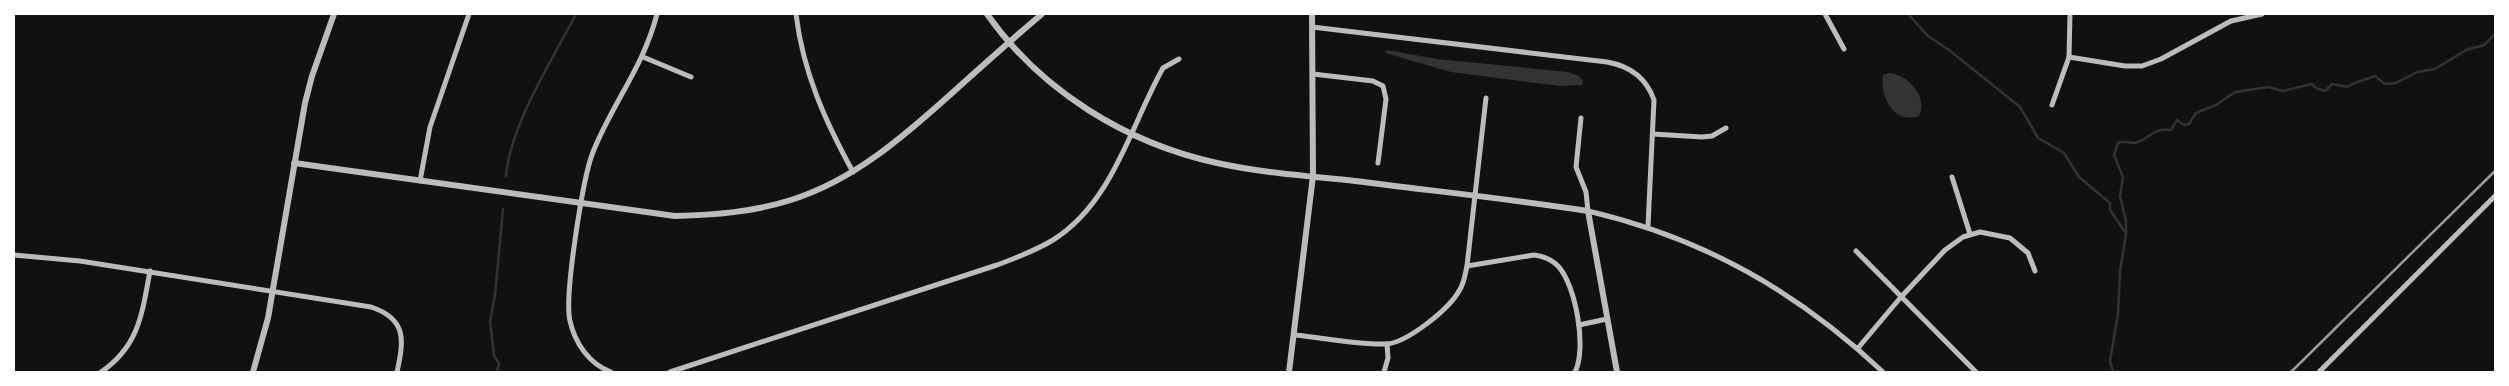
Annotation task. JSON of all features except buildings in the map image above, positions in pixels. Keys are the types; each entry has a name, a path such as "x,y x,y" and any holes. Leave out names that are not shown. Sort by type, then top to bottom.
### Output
{"street":[{"path":"253,372 263,341 273,291 294,163 312,76 334,14"},
{"path":"420,181 430,127 469,14"},
{"path":"611,372 596,364 586,355 573,332 569,319 568,305 581,204 592,153 643,57 657,14"},
{"path":"796,14 804,59 819,106 853,172"},
{"path":"987,14 1034,68 1065,94 1098,117 1131,134 1185,155 1218,163 1588,211 1648,226 1716,254 1764,280 1816,315 1858,348 1883,372"},
{"path":"294,163 675,216 737,212 793,200 853,172 892,145 1042,14"},
{"path":"1289,372 1313,176 1312,14"},
{"path":"1825,14 1844,49"},
{"path":"2052,105 2065,74 2069,57 2070,14"},
{"path":"2069,57 2125,66 2142,66 2161,59 2230,21 2262,14"},
{"path":"1312,27 1619,64 1637,74 1650,89 1654,100 1654,134 1648,226"},
{"path":"643,57 691,77"},
{"path":"670,372 997,265 1036,250 1068,229 1094,202 1114,170 1164,68 1178,59"},
{"path":"1313,74 1373,81 1383,86 1386,92 1386,99 1378,163"},
{"path":"1295,335 1387,344 1403,339 1449,305 1463,284 1467,266 1486,98"},
{"path":"1581,118 1576,167 1586,192 1617,372"},
{"path":"1654,134 1702,137 1712,136 1726,128"},
{"path":"1952,177 1970,234"},
{"path":"2319,372 2495,196"},
{"path":"1858,348 1901,297 1952,243 1970,234 1990,233 2010,238 2024,248 2035,271"},
{"path":"1856,251 1976,372"},
{"path":"14,255 80,260 371,307 384,311 392,317 398,326 402,338 397,372"},
{"path":"1467,266 1522,256 1544,256 1552,261 1564,274 1579,325 1582,352 1575,372"},
{"path":"101,372 111,365 132,340 143,309 150,272"},
{"path":"1579,325 1607,319"},
{"path":"1384,372 1388,358 1387,344"}],"shaded area":[{"path":"1387,50 1437,59 1568,72 1579,76 1583,81 1582,85 1560,86 1451,72 1385,53"},
{"path":"1889,73 1910,82 1915,88 1921,102 1919,116 1910,118 1902,116 1890,107 1883,92 1882,83 1883,75"}],"waterway":[{"path":"506,176 509,156 524,115 544,72 576,14"},
{"path":"1908,14 1928,36 1949,50 2020,107 2038,138 2064,153 2079,177 2110,203 2110,210 2125,232"},
{"path":"2113,372 2110,361 2118,314 2120,271 2126,234 2126,221 2120,196 2123,177 2114,155 2118,143 2135,143 2157,131 2171,130 2177,120 2184,125 2189,124 2196,113 2216,105 2235,92 2268,87 2283,91 2312,84 2316,88 2325,91 2332,84 2347,87 2375,76 2385,84 2396,83 2417,72 2435,69 2466,50 2484,45 2495,34"},
{"path":"497,372 499,363 494,356 490,321 495,295 503,209"}],"railway":[{"path":"2291,372 2495,171"}]}
